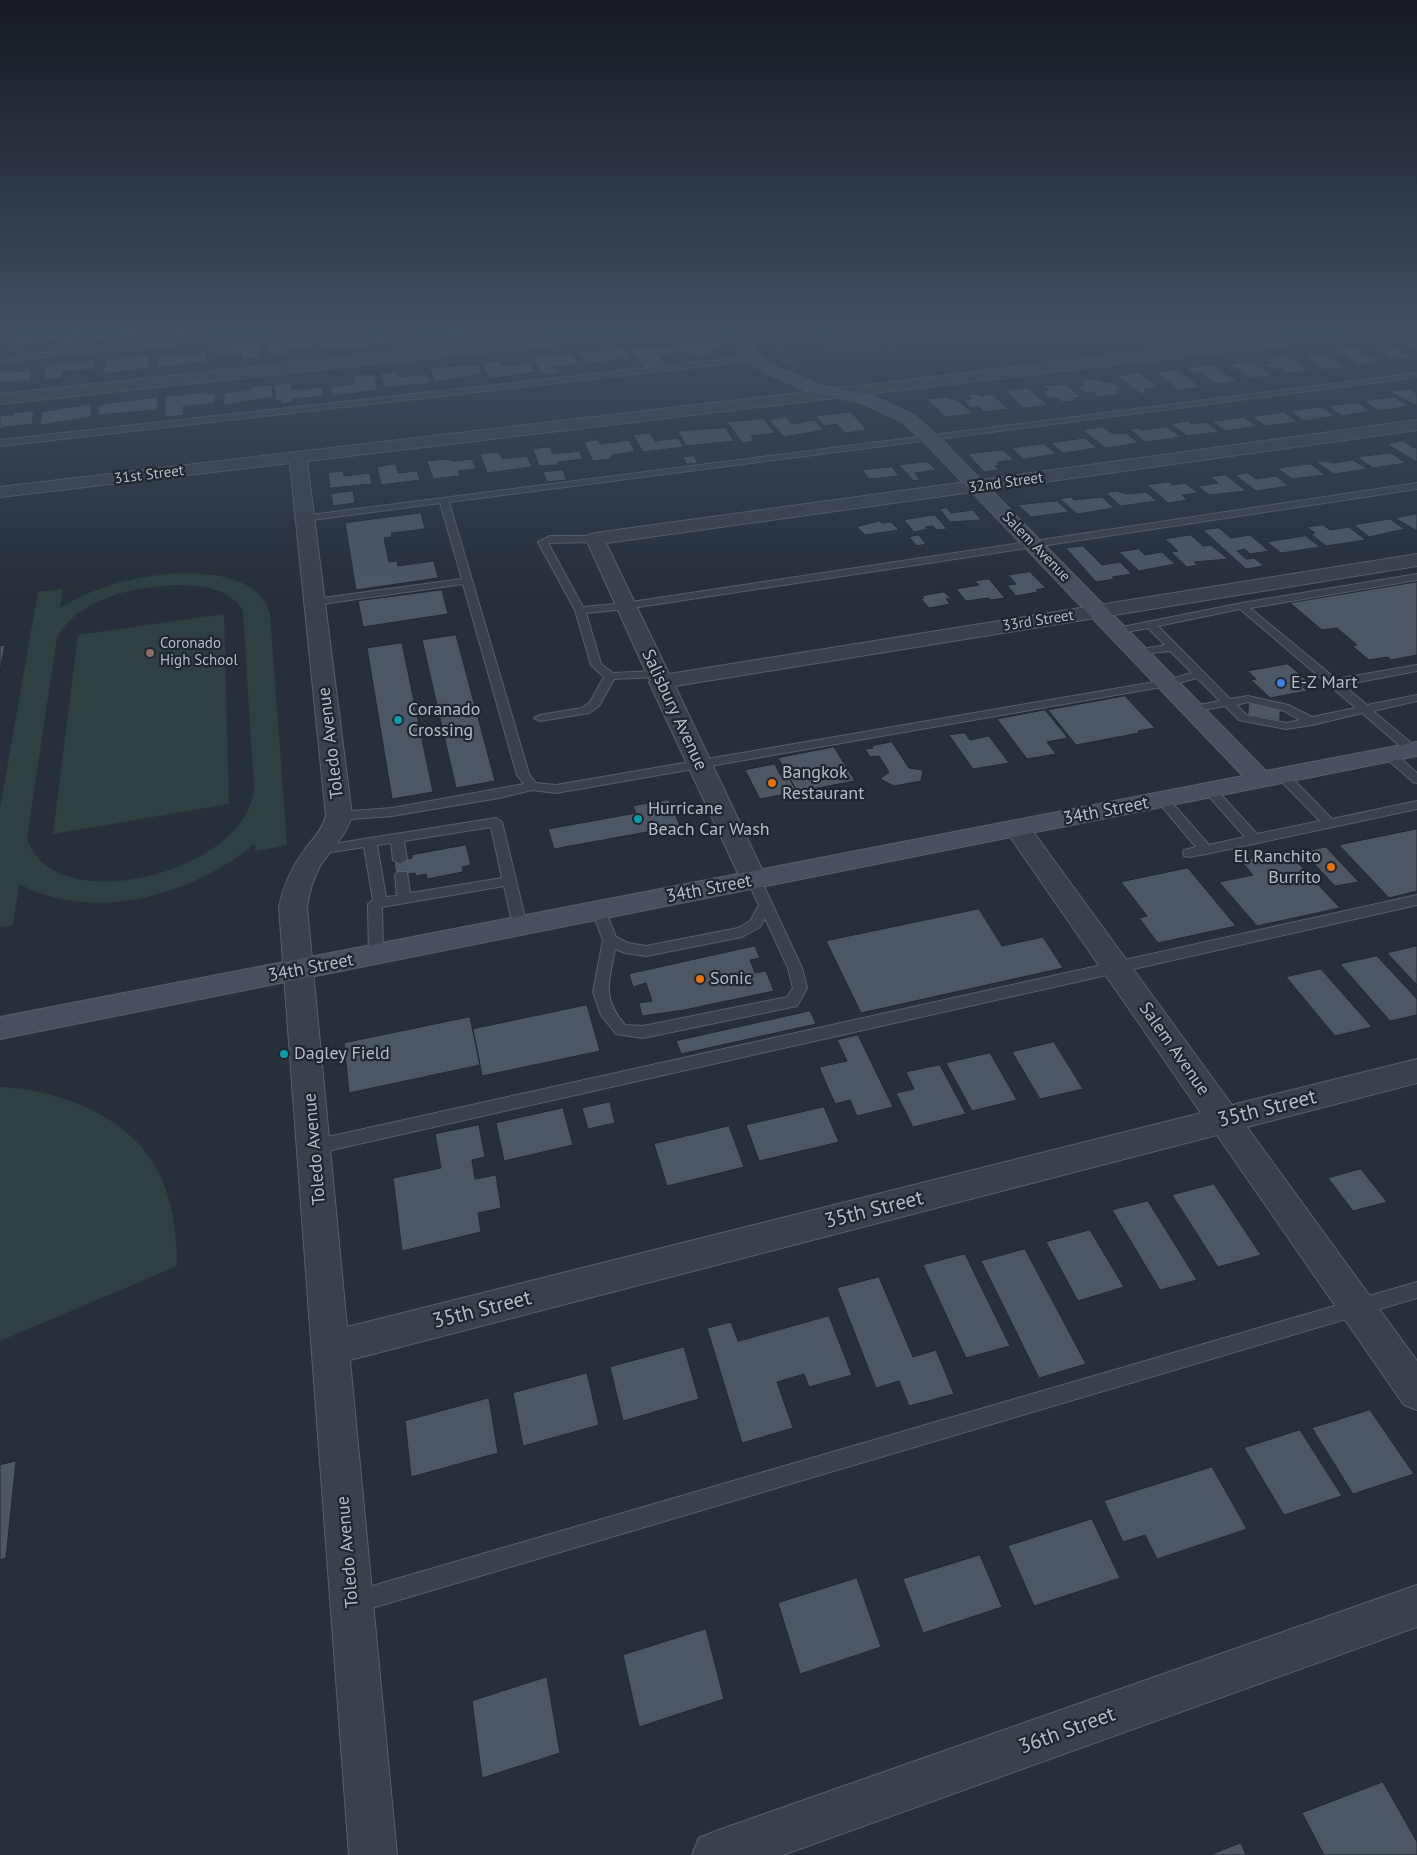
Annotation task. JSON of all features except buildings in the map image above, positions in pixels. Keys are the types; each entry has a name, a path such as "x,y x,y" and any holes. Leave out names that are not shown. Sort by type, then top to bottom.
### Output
{"street":[{"name":"31st Street","path":"0,492 636,417"},
{"name":"Salem Avenue","path":"903,417 930,438 1192,709 1272,778"},
{"name":"32nd Street","path":"594,539 1417,425"},
{"name":"Toledo Avenue","path":"298,457 339,816 336,828 305,869 294,896 293,908 332,1348 373,1855"},
{"name":"Salisbury Avenue","path":"594,539 754,880"},
{"name":"33rd Street","path":"658,678 1417,560"},
{"name":"34th Street","path":"0,1028 1406,751"},
{"name":"Salem Avenue","path":"1017,828 1417,1392"},
{"name":"35th Street","path":"332,1348 1417,1071"},
{"name":"36th Street","path":"716,1855 1417,1606"}],"lane":[{"path":"0,443 235,417"},
{"path":"305,518 1096,417"},
{"path":"580,610 625,606 1417,486"},
{"path":"444,500 523,775 532,786"},
{"path":"594,539 550,539 543,542 580,610 596,665 610,676 658,678"},
{"path":"1116,631 1242,606 1417,577"},
{"path":"315,602 467,581"},
{"path":"1242,606 1364,708 1406,751 1417,779"},
{"path":"1150,624 1243,718 1286,726 1312,722 1364,708 1417,698"},
{"path":"1137,653 1172,647"},
{"path":"1334,683 1417,668"},
{"path":"339,816 392,812 499,794 532,786 556,789 1166,683 1200,674"},
{"path":"540,718 585,711 595,704 610,676"},
{"path":"1192,709 1248,699 1288,708 1312,722"},
{"path":"1272,778 1330,824"},
{"path":"1210,790 1255,840"},
{"path":"1162,800 1206,850"},
{"path":"1189,854 1417,806"},
{"path":"319,850 496,822 520,926"},
{"path":"397,838 400,860"},
{"path":"370,842 380,903"},
{"path":"402,876 404,898"},
{"path":"599,911 610,940 600,992 608,1015 621,1030 643,1032 792,1002 800,988 795,968 754,880"},
{"path":"376,955 375,904 509,881"},
{"path":"314,1147 1417,900"},
{"path":"610,940 624,948 646,951 742,932 755,924 765,906"},
{"path":"352,1603 1417,1290"}],"shaded area":[{"path":"172,574 213,575 238,581 258,593 265,602 270,614 287,845 255,851 255,844 230,862 202,877 173,890 142,898 111,902 79,902 49,896 19,884 13,925 0,927 0,808 38,592 63,589 60,608 90,593 122,582","holes":["190,586 208,588 224,593 238,604 243,611 254,789 243,819 219,844 186,864 147,876 108,882 72,878 44,863 27,838 57,637 67,623 80,612 112,596 147,588"]},
{"path":"224,614 229,804 53,834 78,635"},
{"path":"0,1087 50,1094 74,1102 98,1113 119,1127 138,1144 154,1164 165,1187 174,1226 177,1266 0,1341"}],"place":[{"name":"Coronado High School","path":"150,653"},
{"name":"E-Z Mart","path":"1281,683"},
{"name":"Coranado Crossing","path":"398,720"},
{"name":"Bangkok Restaurant","path":"772,783"},
{"name":"Hurricane Beach Car Wash","path":"638,819"},
{"name":"El Ranchito Burrito","path":"1331,867"},
{"name":"Sonic","path":"700,979"},
{"name":"Dagley Field","path":"284,1054"}]}
